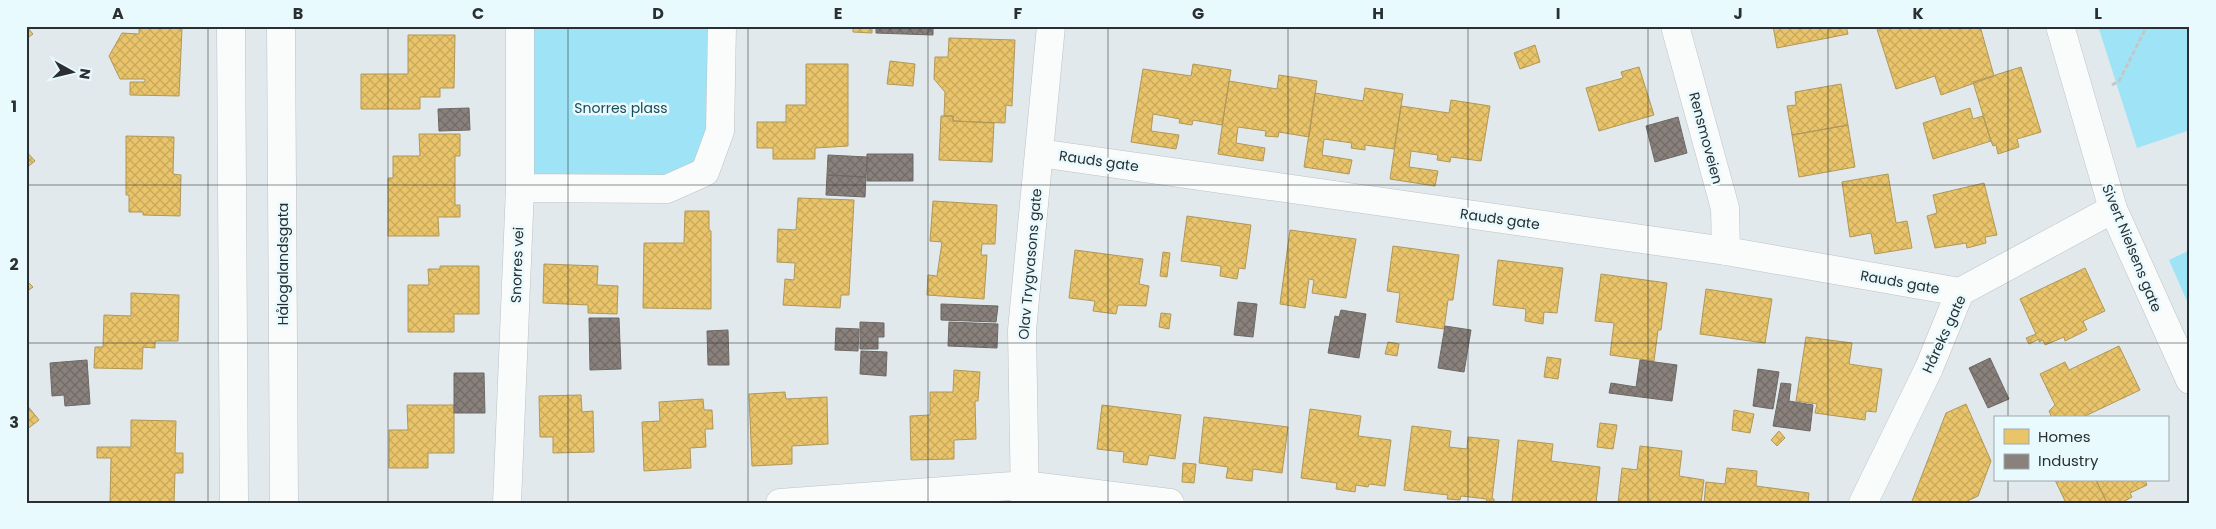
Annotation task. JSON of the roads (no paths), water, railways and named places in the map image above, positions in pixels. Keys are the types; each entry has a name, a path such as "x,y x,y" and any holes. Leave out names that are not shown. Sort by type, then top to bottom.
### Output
{"street":[{"path":"232,26 234,503"},
{"name":"Hålogalandsgata","path":"281,26 284,503"},
{"name":"Snorres vei","path":"507,503 520,188 520,26"},
{"path":"520,188 667,189 705,172 720,131 722,26"},
{"name":"Olav Trygvasons gate","path":"1025,494 1022,330 1050,26"},
{"name":"Rensmoveien","path":"1675,26 1725,208 1726,251"},
{"name":"Sivert Nielsens gate","path":"2060,26 2113,208 2162,322 2190,380"},
{"name":"Rauds gate","path":"1039,153 1726,251 1960,292"},
{"name":"Håreks gate","path":"1863,503 1929,368 1960,292 2113,208"},
{"path":"780,503 1025,494 1170,503"}],"park label":[{"name":"Snorres plass","path":"621,108"}]}
